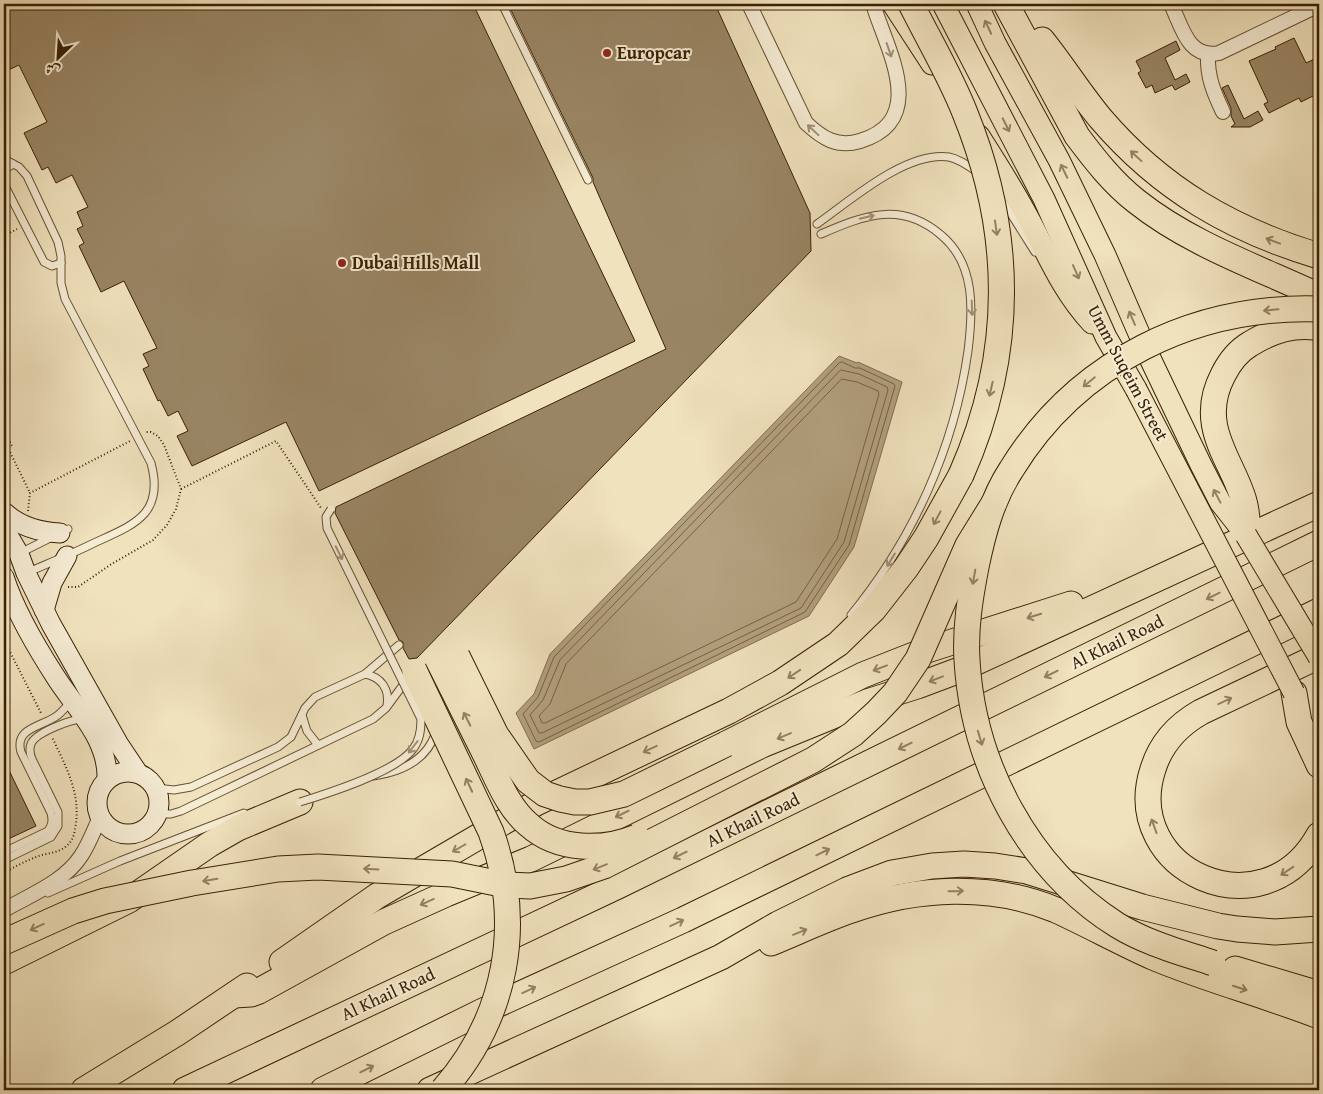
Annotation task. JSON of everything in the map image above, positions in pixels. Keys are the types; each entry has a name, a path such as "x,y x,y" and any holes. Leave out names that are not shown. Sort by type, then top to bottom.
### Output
{"highway":[{"path":"84,1090 161,1044 377,896 536,803 729,711 768,690 838,644 858,626 895,582 926,538 961,475 980,428 988,404 998,355 1001,305 998,239 988,182 973,135 954,89 911,4"},
{"path":"1006,4 1066,118 1104,171 1119,186 1171,225 1316,299"},
{"path":"1023,4 1064,88 1104,147 1128,172 1160,200 1183,215 1270,263 1298,282 1316,299"},
{"path":"1042,40 1094,110 1116,136 1134,155 1170,185 1214,213 1247,230 1275,242 1319,256"},
{"path":"4,942 73,911 105,902 192,883 278,869 318,867 452,874 530,886 578,876 604,866 827,752 865,724 895,693 918,659 968,545 1022,453 1052,417 1086,384 1127,355 1183,330 1226,317 1316,299"},
{"path":"1246,535 1248,518 1244,502 1219,444 1215,430 1213,416 1216,392 1225,371 1239,352 1247,346 1279,330 1304,326 1319,328"},
{"path":"994,503 980,548 972,591 967,627 967,658 977,729 989,766 1018,824 1043,858 1073,890 1098,911 1139,937 1213,963 1319,994"},
{"path":"234,995 251,994 259,991 384,922 492,874 531,859 762,745 846,710 957,671 1319,504"},
{"name":"Al Khail Road","path":"185,1090 618,886 1319,544"},
{"path":"429,665 496,735 528,781 545,794 575,802 590,802 624,794 834,688 924,651 1054,610 1154,574 1180,569"},
{"path":"323,1090 481,1012 692,915 1319,611"},
{"path":"1319,656 1201,712 1183,723 1160,750 1151,774 1148,793 1152,822 1159,838 1169,853 1181,865 1196,875 1222,885 1249,886 1261,884 1283,875 1301,860 1319,835"},
{"path":"429,665 509,801 528,825 548,837 559,842 582,847 609,845 634,838 683,817 722,805"},
{"path":"429,665 500,855 505,879 507,904 508,940 503,974 492,1012 478,1043 459,1072 443,1090"},
{"path":"1294,693 1299,722 1319,765"},
{"path":"4,962 105,914 129,900 210,844 238,828 300,802"},
{"path":"430,1090 721,956 794,915 866,882 892,874 932,866 972,864 1027,871 1133,904 1228,928 1294,932 1319,929"},
{"path":"721,956 753,951 851,910 876,902 907,895 935,892 986,892 1032,902 1056,910 1155,958 1319,1016"}],"main road":[{"path":"892,4 1000,170 1025,212 1062,285 1076,305 1106,337"},
{"name":"Umm Suqeim Street","path":"943,4 1044,199 1106,337 1136,389 1319,739"},
{"name":"Umm Suqeim Street","path":"977,4 995,43 1063,169 1105,255 1147,352 1220,502 1246,535 1319,656"},
{"path":"4,512 25,526 43,532 64,531"},
{"path":"4,528 11,557 26,573 44,610 118,744 138,773"},
{"path":"44,610 52,583 68,556"},
{"path":"26,573 4,581 52,672 87,721 104,752 107,780"},
{"path":"4,610 29,630"},
{"path":"125,772 138,773 149,779 156,788 159,796 158,814 153,823 145,830 130,835 114,832 106,826 100,817 97,797 99,791 107,780 118,774 125,772"}],"street":[{"path":"749,4 806,123 819,135 827,139 836,142 854,143 871,138 885,127 895,113 900,95 898,78 873,4"},
{"path":"1170,4 1190,44 1198,52 1208,55 1219,53 1319,5"},
{"path":"1208,55 1208,68 1213,92 1223,112"},
{"path":"4,910 68,872 80,857 100,817"}],"lane":[{"path":"502,4 588,180"},
{"path":"817,224 878,181 903,167 928,158 951,158 970,167 987,180 1038,257"},
{"path":"4,159 19,167 27,176 58,242 61,256 61,283 65,299 151,463 155,486 153,498 148,509 132,526 26,573"},
{"path":"4,170 12,164"},
{"path":"4,184 7,197 44,262 52,266 61,263"},
{"path":"821,234 845,224 882,214 901,214 923,222 945,238 962,261 969,285 972,309 967,358 957,407 949,439 935,475 915,517 888,565 848,619"},
{"path":"1043,264 1062,285"},
{"path":"331,509 326,517 326,528 420,719 421,730 418,741 412,750 396,763 370,777"},
{"path":"11,557 64,531"},
{"path":"815,660 834,637"},
{"path":"156,788 174,790 191,787 278,747 291,737 302,715 315,696 365,674 399,645"},
{"path":"268,807 300,802 370,777 385,774 412,763 421,757 434,739 438,728 438,706 429,665"},
{"path":"158,814 171,814 181,811 373,719 429,665"},
{"path":"365,674 376,678 384,686 388,697 386,708"},
{"path":"4,852 48,831 51,826 53,820 51,813 21,752 20,739 24,733 58,715 72,700"},
{"path":"302,715 307,731 318,745"},
{"path":"4,860 51,837 58,826 58,812 32,759 30,744 35,738 68,722 79,719 87,721"},
{"path":"4,910 120,861 233,816 251,811"}],"path":[{"path":"4,429 12,446 8,448 30,493 25,526"},
{"path":"30,493 137,437"},
{"path":"181,489 276,441 326,517"}],"water":[{"path":"839,356 858,362 902,382 854,547 809,616 534,749 516,713 534,694 550,654"}],"building":[{"name":"Dubai Hills Mall","path":"4,4 473,4 635,341 319,491 286,422 192,466 177,436 188,431 178,411 168,416 160,400 158,401 143,369 149,366 143,354 157,348 124,281 101,292 79,246 84,243 77,229 83,226 77,212 88,207 72,175 56,183 48,167 42,170 24,133 47,122 19,65 4,72"},
{"path":"508,4 715,4 810,213 811,251 417,658 409,659 403,648 403,642 399,640 335,513 336,507 666,349 593,182 593,178"},
{"path":"1294,38 1306,63 1319,57 1319,93 1301,102 1299,98 1269,113 1264,104 1268,102 1249,61 1276,49 1275,47"},
{"path":"1176,41 1180,50 1165,58 1175,80 1186,74 1190,82 1175,90 1172,85 1155,93 1152,85 1146,88 1138,73 1141,71 1136,61"},
{"path":"1228,85 1244,119 1258,111 1263,120 1250,127 1231,127 1235,124 1231,116 1231,108 1222,88"},
{"path":"4,760 36,826 4,841"}],"place":[{"name":"Europcar","path":"607,53"},
{"name":"Dubai Hills Mall","path":"342,263"}]}
